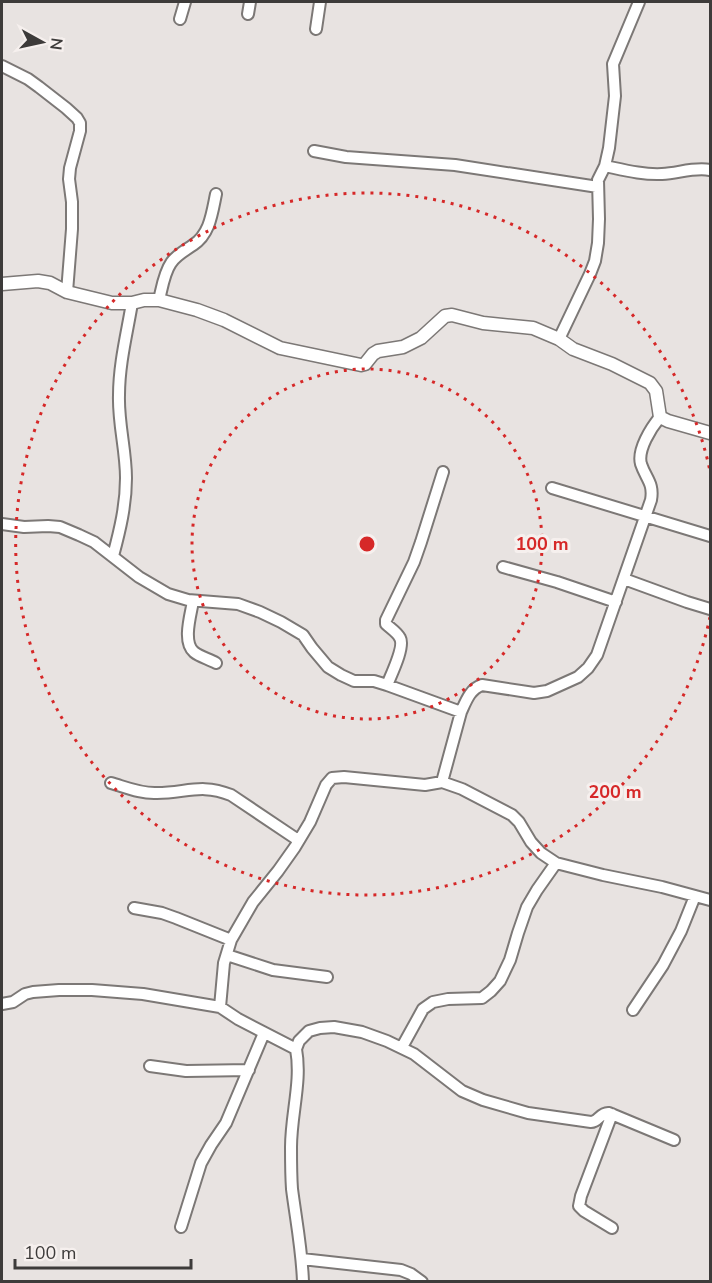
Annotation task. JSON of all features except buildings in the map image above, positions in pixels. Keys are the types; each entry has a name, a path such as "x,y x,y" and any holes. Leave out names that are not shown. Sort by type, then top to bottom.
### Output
{"street":[{"path":"180,19 185,2"},
{"path":"248,14 250,2"},
{"path":"316,29 320,2"},
{"path":"559,339 595,261 599,219 598,180 605,166 609,148 615,96 613,64 639,2"},
{"path":"2,66 39,87 66,108 80,123 69,179 72,229 67,292"},
{"path":"314,151 346,156 455,165 598,187"},
{"path":"605,166 646,174 695,169 711,170"},
{"path":"159,300 171,263 204,236 216,194"},
{"path":"2,284 38,281 50,283 67,292 112,303 159,300 224,320 280,348 353,365 365,364 378,351 411,344 446,316 452,315 483,323 532,328 650,383 657,391 660,417 648,434 640,462 648,477 652,492 646,516 597,655 578,677 547,691 534,693 482,685 477,687 461,711 442,782"},
{"path":"113,556 122,525 125,502 126,477 119,394 123,353 132,303"},
{"path":"660,417 711,433"},
{"path":"387,685 400,650 401,640 386,624 386,620 414,562 443,472"},
{"path":"552,488 711,536"},
{"path":"2,524 60,528 94,542 127,568 168,594 193,601 238,604 288,625 303,635 328,667 354,681 374,681 461,711"},
{"path":"503,567 616,602"},
{"path":"624,579 711,609"},
{"path":"193,601 188,629 189,646 193,652 216,663"},
{"path":"220,1007 224,963 231,940 253,902 278,871 310,822 326,785 332,778 344,777 425,785 442,782 462,789 512,815 541,853 556,863 711,900"},
{"path":"111,783 157,794 195,789 222,791 298,840"},
{"path":"402,1047 423,1009 433,1002 482,998 500,981 510,960 527,907 556,863"},
{"path":"633,1010 653,981 676,939 695,896"},
{"path":"134,908 162,913 231,940"},
{"path":"227,955 273,970 327,977"},
{"path":"2,1004 13,1002 33,992 59,990 143,994 220,1007 296,1049"},
{"path":"303,1281 292,1185 291,1144 298,1075 296,1049 299,1041 309,1031 334,1027 362,1032 402,1047 462,1091 483,1100 528,1113 591,1122 597,1120 605,1112 674,1140"},
{"path":"181,1227 201,1163 226,1123 264,1033"},
{"path":"150,1066 186,1071 249,1070"},
{"path":"612,1114 579,1206 584,1212 612,1228"},
{"path":"302,1258 401,1270 422,1281"}]}
